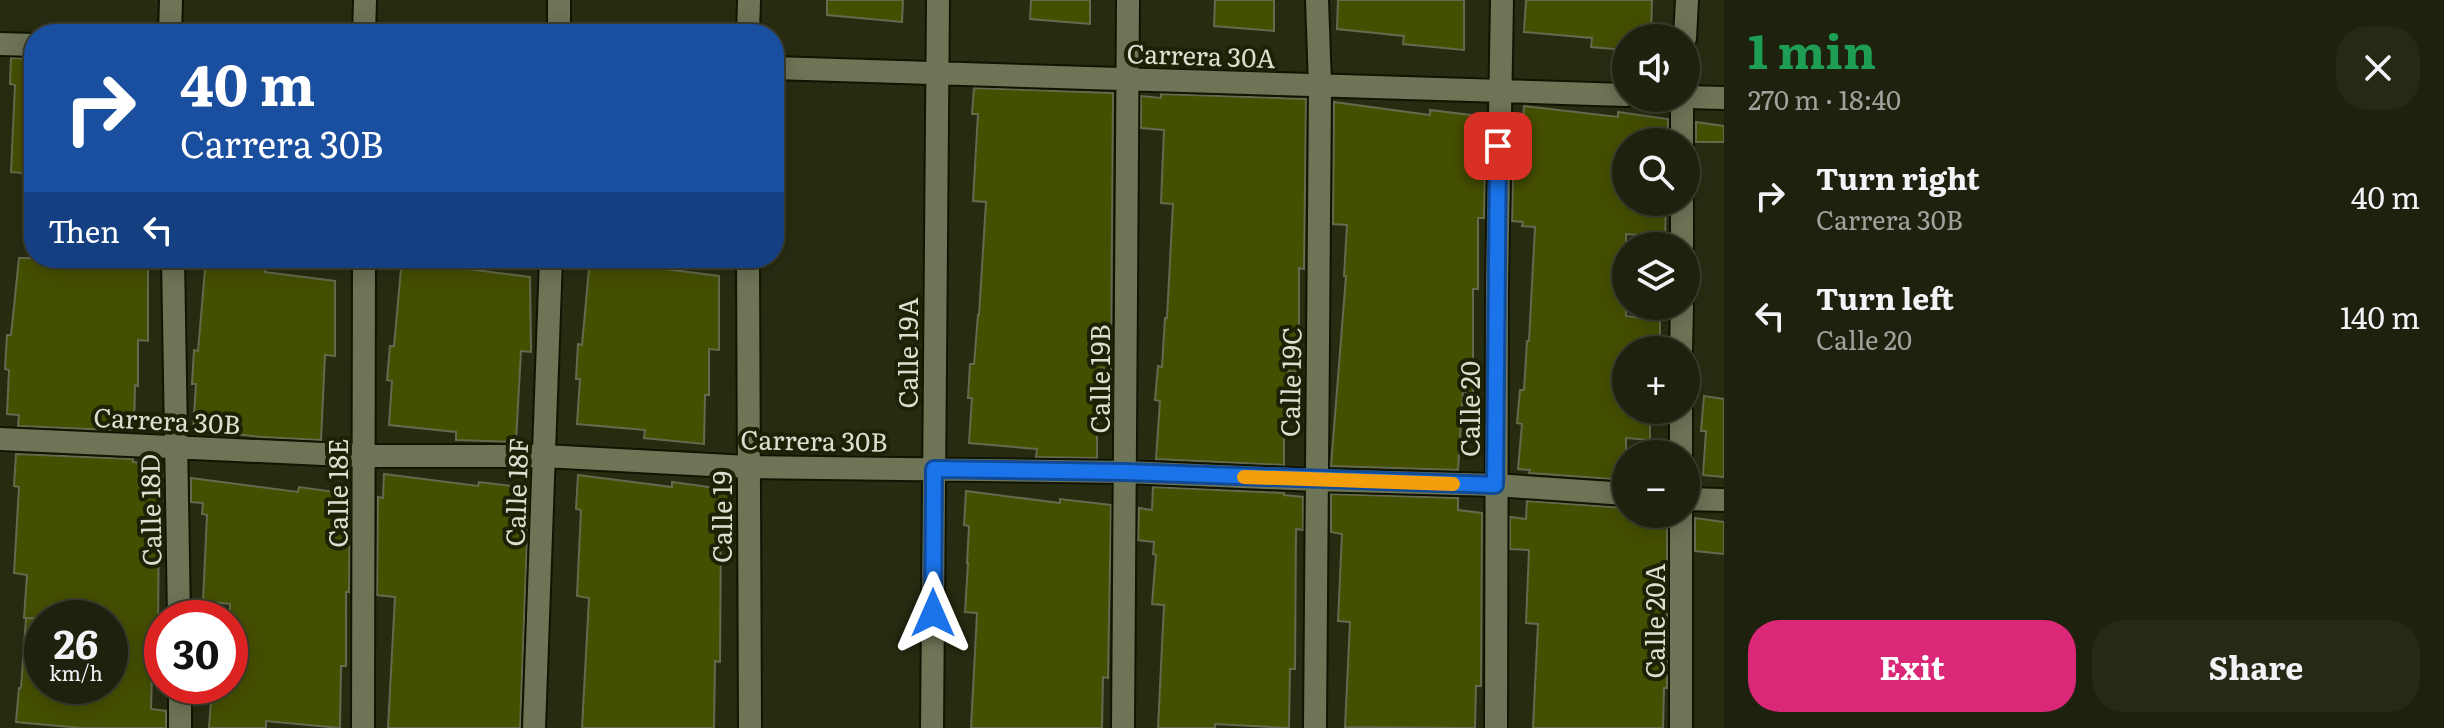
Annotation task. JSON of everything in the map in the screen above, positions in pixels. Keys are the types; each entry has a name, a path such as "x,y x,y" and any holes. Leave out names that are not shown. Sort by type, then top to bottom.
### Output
{"street":[{"path":"170,24 171,0"},
{"path":"364,24 365,0"},
{"path":"559,0 559,24"},
{"path":"748,24 749,0"},
{"name":"Calle 19A","path":"932,728 938,0"},
{"name":"Calle 19B","path":"1123,728 1128,0"},
{"name":"Calle 19C","path":"1315,728 1320,85 1317,0"},
{"name":"Calle 20","path":"1496,728 1495,485 1502,0"},
{"path":"1686,24 1687,0"},
{"path":"0,44 24,45"},
{"name":"Carrera 30A","path":"784,68 1612,95"},
{"path":"1700,98 1724,98"},
{"name":"Calle 18D","path":"173,268 179,600"},
{"name":"Calle 18E","path":"363,728 364,268"},
{"name":"Calle 18F","path":"534,728 551,268"},
{"name":"Calle 19","path":"748,268 750,728"},
{"name":"Carrera 30B","path":"0,439 365,456 544,456 748,467 1125,472 1495,485 1612,493"},
{"path":"1700,499 1724,500"},
{"name":"Calle 20A","path":"1681,528 1681,728"},
{"path":"180,704 180,728"}],"building":[{"path":"827,0 903,0 902,22 827,15"},
{"path":"1031,0 1090,0 1090,24 1030,19"},
{"path":"1215,0 1274,0 1274,31 1214,26"},
{"path":"1338,0 1464,0 1464,50 1403,44 1404,36 1337,29"},
{"path":"1526,0 1652,0 1651,24 1612,24 1612,49 1591,47 1592,38 1524,32"},
{"path":"11,58 24,59 24,173 11,172 15,85 10,84"},
{"path":"974,88 1113,93 1111,369 1101,368 1097,458 1036,457 1037,449 969,443 972,398 968,398 970,364 974,364 979,315 986,202 973,201 978,114 972,114"},
{"path":"1161,94 1306,99 1304,269 1299,268 1299,372 1288,371 1284,465 1156,459 1160,401 1155,400 1167,318 1173,204 1161,203 1164,130 1141,128 1141,96 1161,98"},
{"path":"1334,102 1430,115 1430,110 1486,117 1484,218 1478,218 1478,289 1473,289 1473,393 1463,392 1458,470 1331,466 1347,225 1333,224"},
{"path":"1524,106 1618,117 1618,112 1668,119 1668,128 1612,128 1612,216 1666,216 1665,232 1612,232 1612,320 1660,321 1660,336 1612,336 1612,424 1650,424 1650,440 1612,440 1612,479 1529,473 1530,470 1518,469 1522,424 1517,423 1529,341 1535,227 1512,221 1514,121 1523,122"},
{"path":"1696,122 1724,126 1724,142 1700,142 1700,128 1696,128"},
{"path":"19,258 24,258 24,268 148,268 148,341 138,340 134,431 18,426 19,415 7,414 9,370 5,369 7,335 11,335"},
{"path":"205,268 265,268 265,272 335,281 335,356 325,355 321,440 193,429 196,384 192,384 194,350 198,351"},
{"path":"401,268 461,268 530,277 531,352 521,351 516,442 456,440 456,432 389,425 392,381 387,380 390,346 394,346"},
{"path":"589,268 657,268 719,276 719,350 709,349 709,395 705,395 704,444 644,438 645,430 577,424 580,379 576,379 578,344 582,345"},
{"path":"1704,396 1724,399 1724,477 1703,475 1706,431 1701,431"},
{"path":"16,454 133,459 133,462 152,465 151,469 163,470 163,499 159,499 158,600 144,600 144,704 151,704 151,709 166,711 166,728 81,728 16,722 24,646 24,704 128,704 128,600 25,600 27,575 14,573 19,487 14,486"},
{"path":"384,474 478,486 479,482 529,488 520,728 388,728 395,597 377,595 378,497 383,498"},
{"path":"578,475 672,487 672,482 731,490 731,522 721,521 720,662 715,661 714,728 582,728 589,598 577,596 581,510 576,509"},
{"path":"191,478 298,492 299,487 350,494 346,666 341,666 340,728 266,721 266,728 209,728 211,704 248,704 248,600 203,600 207,515 202,514 203,503 191,502"},
{"path":"1153,487 1284,493 1303,497 1303,530 1296,529 1295,669 1290,669 1289,728 1215,724 1215,728 1158,728 1164,605 1152,604 1156,555 1153,554 1154,542 1138,540 1139,508 1152,510"},
{"path":"966,491 1060,503 1060,499 1111,505 1108,678 1103,677 1102,728 971,728 977,613 965,612 969,526 964,525"},
{"path":"1331,494 1458,498 1458,510 1482,513 1481,686 1476,686 1475,728 1345,727 1350,622 1338,621 1342,534 1331,532"},
{"path":"1527,501 1612,507 1612,528 1667,528 1667,688 1664,688 1663,728 1533,728 1538,624 1526,623 1529,550 1510,549 1510,517 1526,519"},
{"path":"1700,519 1724,522 1724,554 1695,551 1695,528 1700,528"}],"slow traffic":[{"path":"1244,477 1453,484"}],"route":[{"path":"933,613 934,469 1125,472 1495,485 1498,146"}]}
